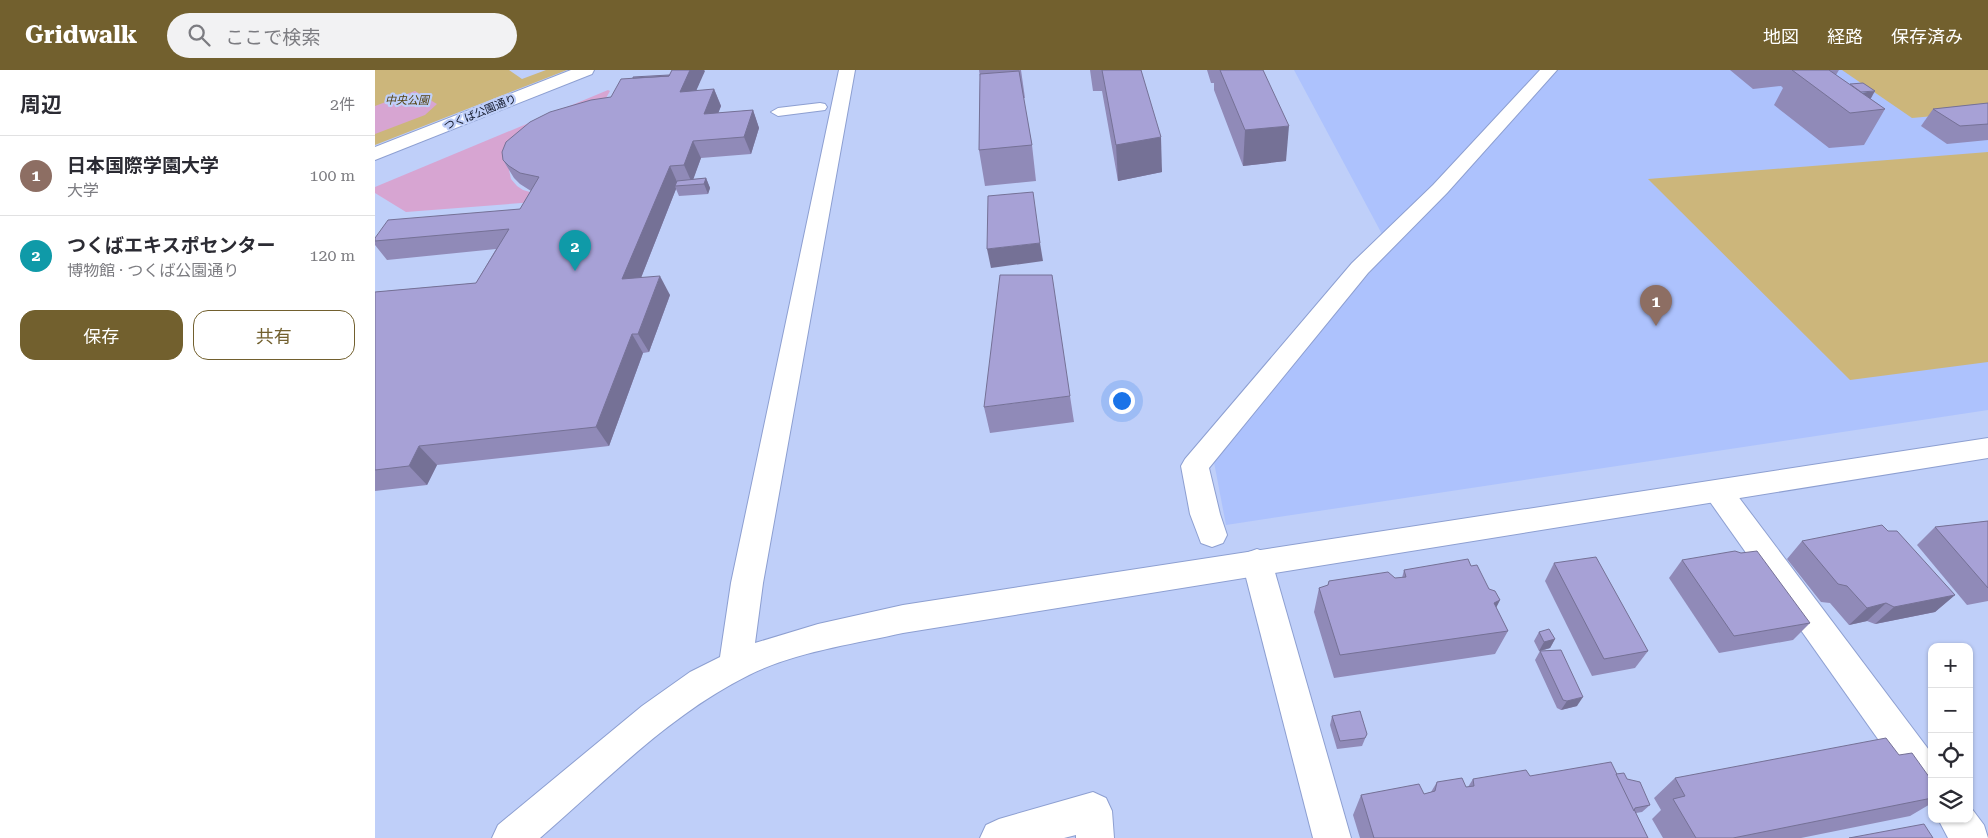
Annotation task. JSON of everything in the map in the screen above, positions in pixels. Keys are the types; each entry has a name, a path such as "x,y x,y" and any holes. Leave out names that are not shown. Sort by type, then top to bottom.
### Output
{"street":[{"name":"つくば公園通り","path":"375,154 586,70"},
{"path":"735,666 747,583 847,70"},
{"path":"1212,534 1205,514 1195,466 1360,268 1440,189 1549,70"},
{"path":"511,838 643,726 693,690 735,666 770,652 903,619 1988,448"},
{"path":"1718,491 1928,779"},
{"path":"1257,562 1332,838"},
{"path":"999,838 1093,811 1095,838"},
{"path":"1960,823 1971,838"}],"lane":[{"path":"778,112 821,107"}],"shaded area":[{"path":"1294,70 1988,70 1988,410 1226,525 1213,457 1396,242 1383,236"},
{"path":"608,90 610,91 594,119 518,156 509,170 511,179 523,190 540,195 535,202 406,212 375,193 375,187"},
{"path":"415,91 437,104 425,115 375,134 375,106"}],"green space":[{"name":"中央公園","path":"375,70 509,70 522,79 546,70 567,70 375,145"},
{"path":"1842,70 1988,70 1988,111 1912,118"},
{"path":"1988,152 1988,362 1850,380 1648,179"}],"building":[{"path":"672,70 690,70 680,92 714,89 704,114 753,110 744,137 693,141 684,165 670,166 622,279 660,276 638,334 632,334 596,427 419,446 409,466 375,470 375,292 476,283 509,229 375,241 375,238 388,220 520,209 539,177 520,173 503,160 502,152 506,142 530,122 550,112 591,100 611,97 621,79 669,76"},
{"path":"1102,70 1141,70 1161,137 1116,145"},
{"path":"1220,70 1263,70 1289,126 1245,130"},
{"path":"1792,70 1829,70 1885,109 1850,113"},
{"path":"1019,71 1032,145 979,150 980,74"},
{"path":"669,76 633,78 633,77"},
{"path":"1863,83 1875,91 1861,92 1850,84"},
{"path":"1988,103 1988,124 1960,126 1933,109"},
{"path":"706,178 704,184 675,186 677,181"},
{"path":"1033,192 1040,243 987,249 988,196"},
{"path":"1000,275 1052,275 1070,396 984,407"},
{"path":"1988,521 1988,588 1935,527"},
{"path":"1882,525 1888,531 1897,531 1955,595 1894,607 1886,603 1867,608 1847,586 1838,584 1802,541"},
{"path":"1735,551 1741,553 1757,551 1810,623 1734,636 1682,560"},
{"path":"1596,557 1648,651 1604,659 1554,563"},
{"path":"1468,559 1471,566 1477,565 1489,589 1495,591 1500,600 1494,603 1508,631 1340,655 1319,588 1328,585 1329,581 1388,572 1395,578 1406,577 1404,570"},
{"path":"1549,629 1555,639 1544,642 1539,632"},
{"path":"1561,650 1583,697 1567,701 1563,700 1540,651"},
{"path":"1360,711 1367,734 1365,738 1340,741 1332,716"},
{"path":"1886,738 1899,755 1912,753 1928,775 1928,799 1733,838 1696,838 1673,799 1685,796 1675,778"},
{"path":"1611,762 1648,838 1374,838 1361,795 1419,784 1424,794 1435,791 1437,782 1462,778 1466,787 1474,786 1473,779 1526,770 1530,776"},
{"path":"1624,773 1627,779 1640,782 1650,805 1635,808 1634,811 1616,774"},
{"path":"1924,824 1933,838 1849,838"}],"place":[{"name":"つくばエキスポセンター","path":"575,271"},
{"name":"日本国際学園大学","path":"1656,326"}]}
